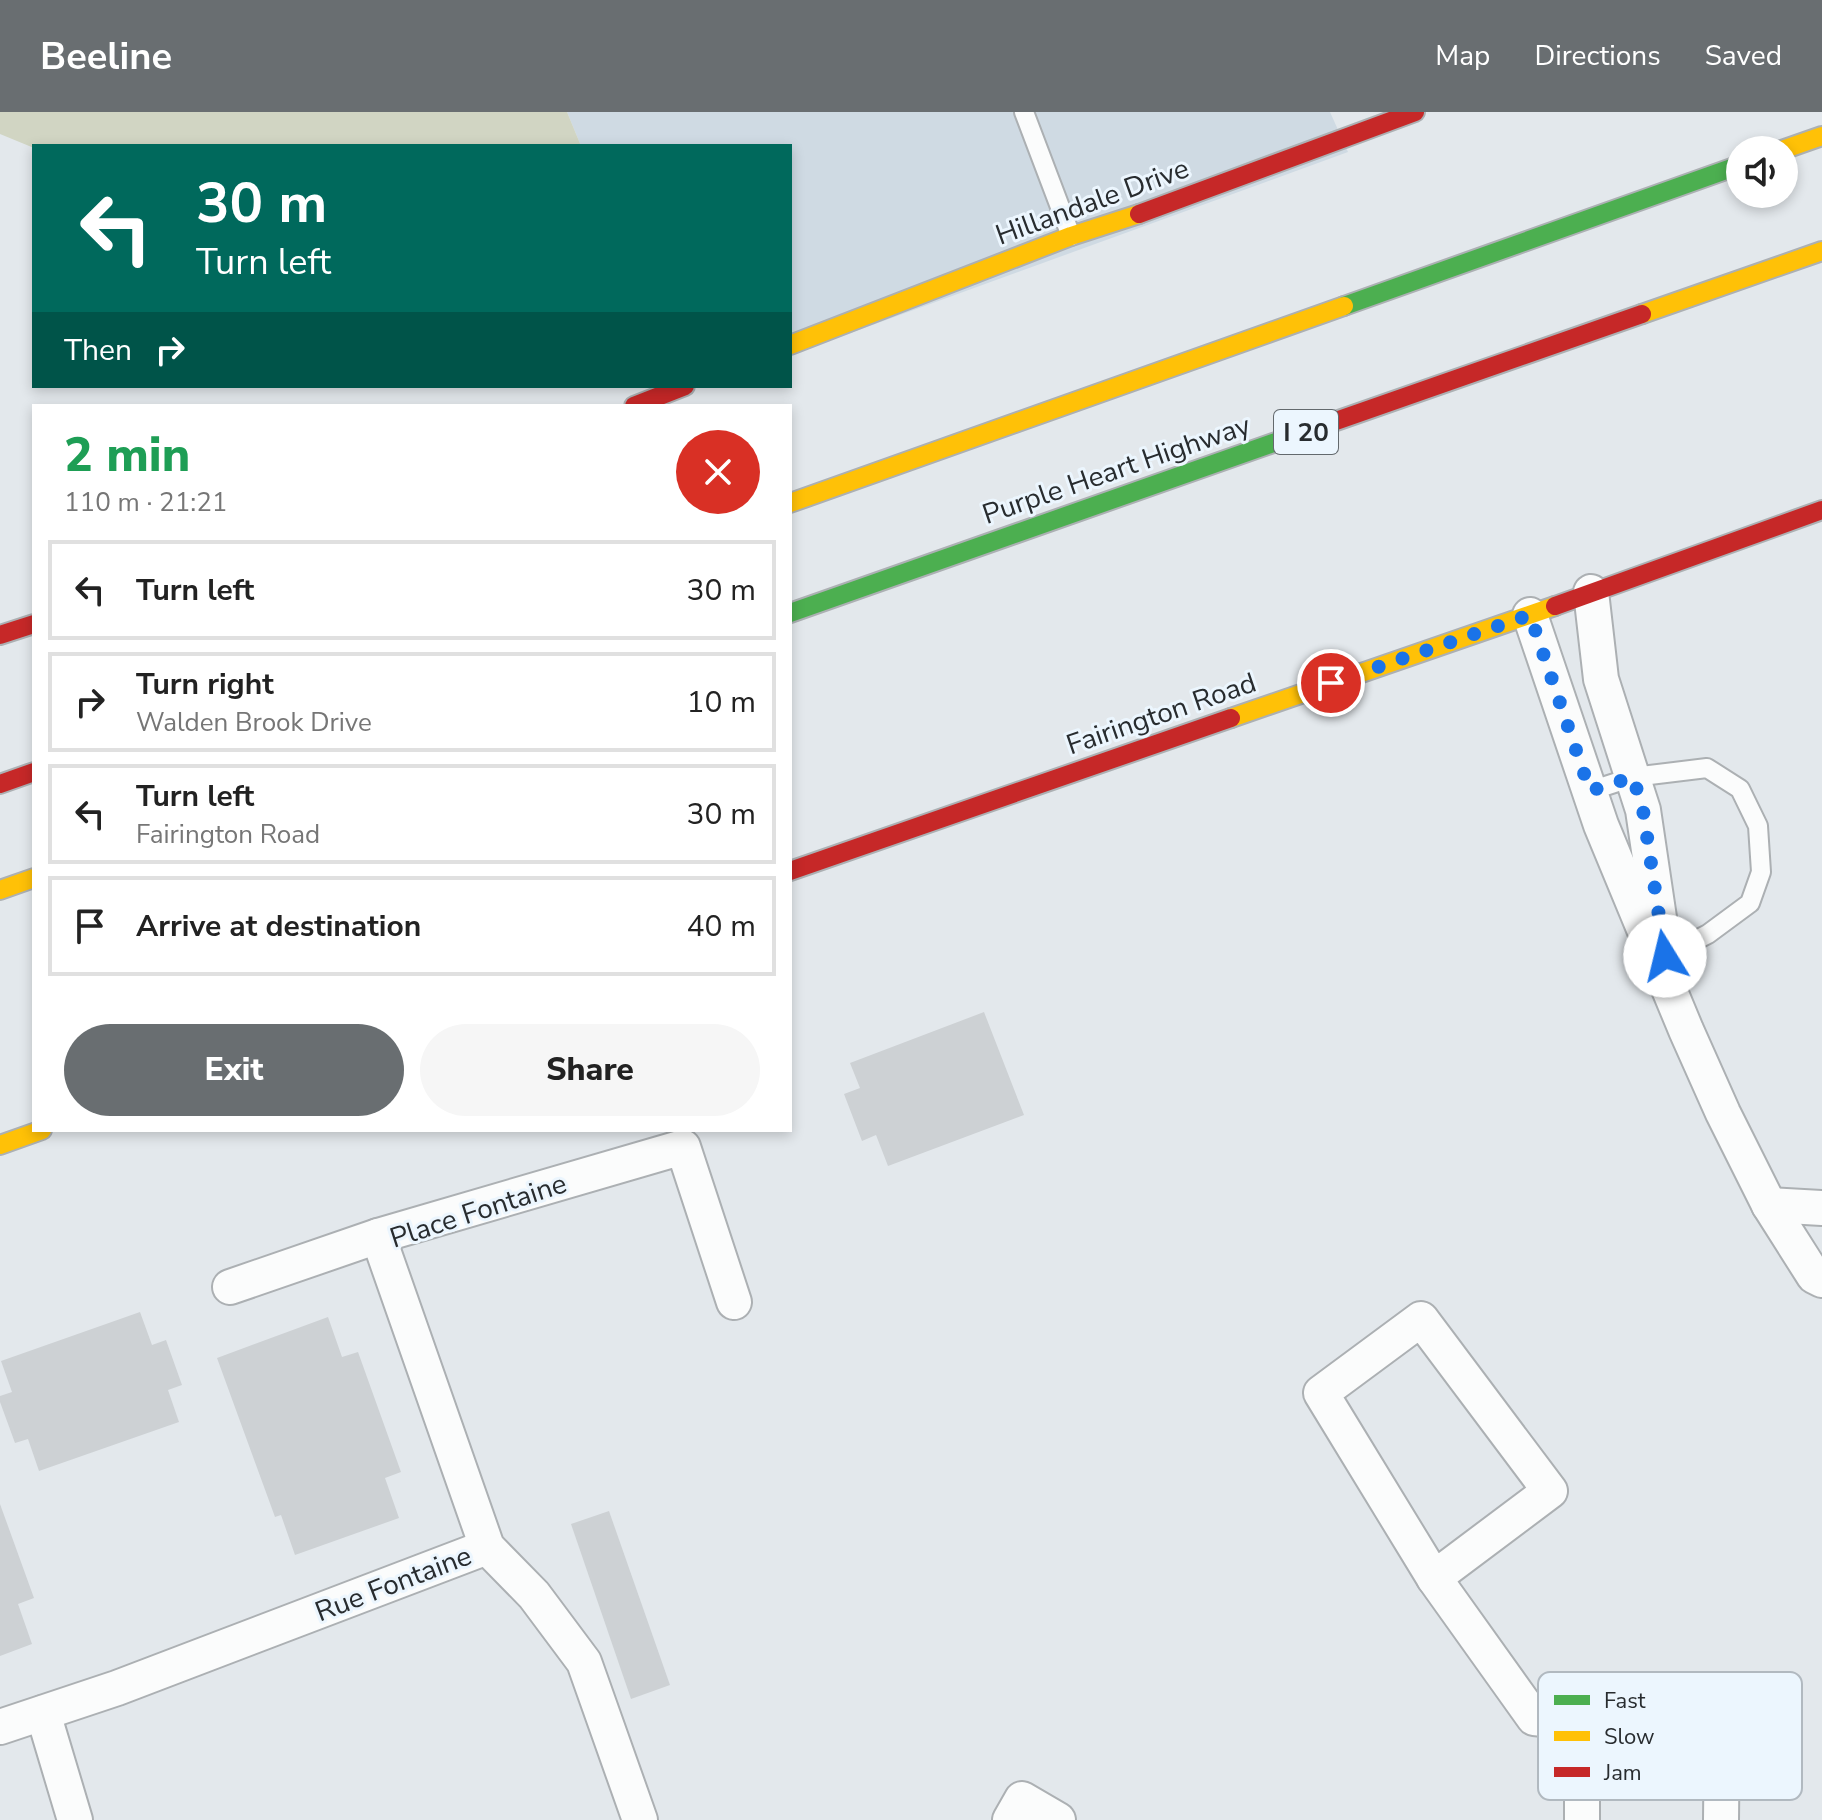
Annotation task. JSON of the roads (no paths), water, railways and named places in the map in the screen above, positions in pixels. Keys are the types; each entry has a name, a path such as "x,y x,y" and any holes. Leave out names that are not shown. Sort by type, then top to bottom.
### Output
{"main road":[{"name":"Hillandale Drive","path":"792,344 1071,236 1153,209 1415,112"},
{"path":"1798,144 1822,136"},
{"path":"792,502 1726,170"},
{"name":"Purple Heart Highway","path":"792,612 1822,251"},
{"path":"639,404 680,388"},
{"name":"Fairington Road","path":"792,870 1530,615 1822,510"},
{"path":"0,635 32,625"},
{"path":"0,784 32,773"},
{"path":"0,890 32,879"},
{"path":"0,1145 36,1132"}],"street":[{"path":"1591,592 1601,679 1643,810 1670,990"},
{"path":"1530,615 1590,791 1723,1113 1769,1205 1814,1276 1822,1280"},
{"name":"Place Fontaine","path":"487,1547 378,1236 683,1147 734,1302"},
{"path":"1769,1205 1822,1208"},
{"path":"230,1287 378,1236"},
{"path":"1434,1578 1550,1491 1421,1319 1321,1393 1434,1578 1534,1718 1538,1718"},
{"name":"Rue Fontaine","path":"0,1727 117,1688 487,1547 534,1595 584,1662 640,1820"},
{"path":"43,1713 75,1820"},
{"path":"1010,1820 1022,1799 1058,1820"},
{"path":"1721,1800 1721,1820"}],"lane":[{"path":"1024,112 1071,236"},
{"path":"1590,791 1633,777 1707,768 1740,789 1758,826 1761,872 1750,903 1708,934 1665,956"}]}
